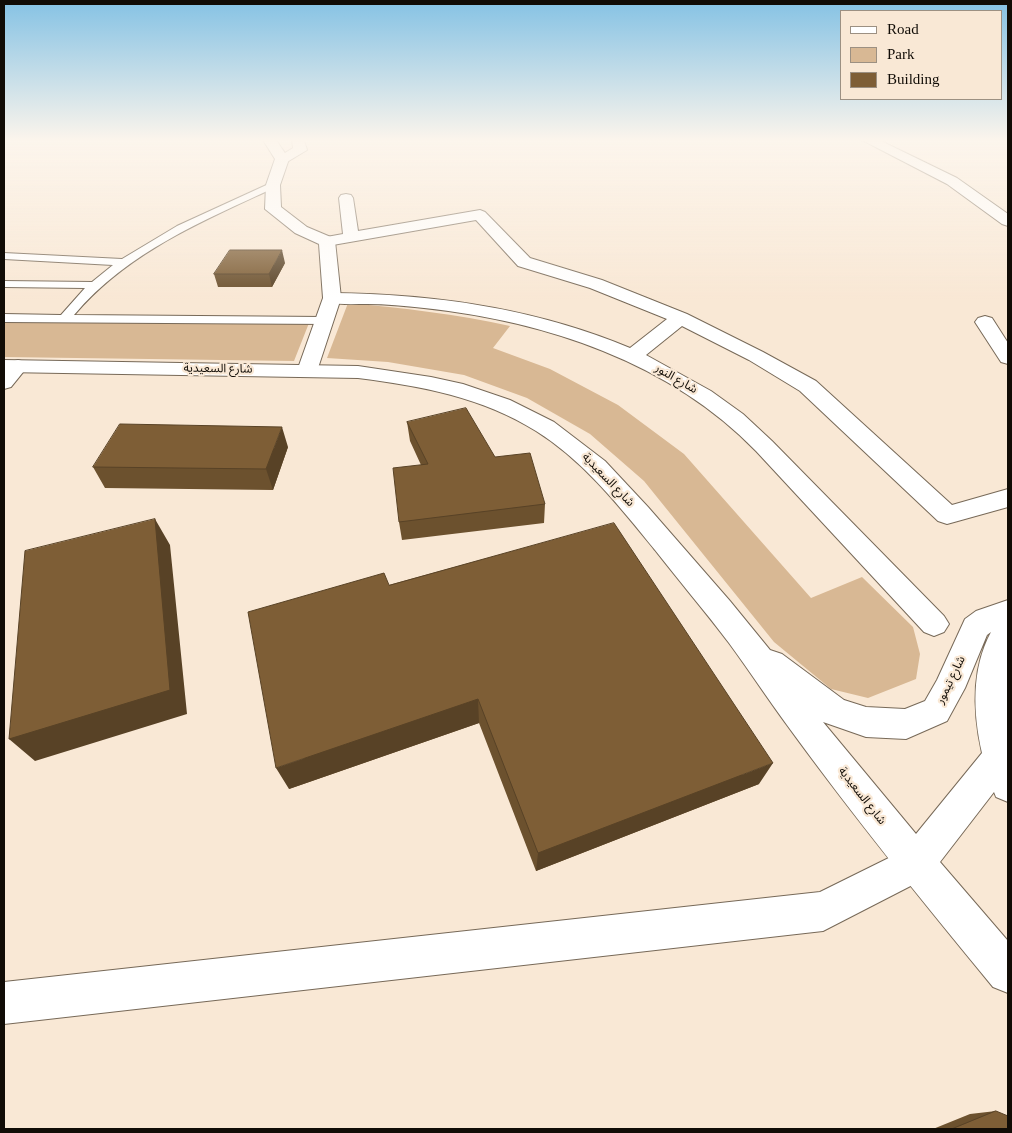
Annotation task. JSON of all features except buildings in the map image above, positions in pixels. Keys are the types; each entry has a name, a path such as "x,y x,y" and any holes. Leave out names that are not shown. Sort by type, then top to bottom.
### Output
{"street":[{"path":"273,193 274,209 301,230 327,241 480,215 524,262 596,284 680,318 756,356 808,386 947,515 1008,498"},
{"path":"969,193 1008,221"},
{"path":"346,198 351,237"},
{"path":"307,371 332,298 327,241"},
{"name":"شارع النور","path":"332,298 367,297 430,302 479,310 531,321 587,338 634,356 725,409 756,438 864,549 934,624"},
{"path":"634,356 680,318"},
{"path":"985,322 1008,358"},
{"name":"شارع السعيدية","path":"9,372 358,372 401,377 442,385 479,396 544,426 574,446 626,496 751,649 798,714 916,864 1008,972"},
{"name":"شارع تيمور","path":"751,649 834,711 866,722 906,724 936,711 949,688 975,628 986,619 1008,612"},
{"path":"4,1003 823,911 916,864 1004,771 992,705 992,671 997,648 1008,628"}],"lane":[{"path":"65,318 94,286 122,262 171,232 256,193"},
{"path":"4,256 122,262"},
{"path":"4,284 94,286"},
{"path":"4,318 324,322"}],"green space":[{"path":"348,303 429,312 510,326 493,348 550,369 618,405 684,454 811,598 862,577 913,627 920,654 916,679 868,698 831,689 774,642 644,481 590,434 527,398 464,375 388,362 327,358"},
{"path":"4,320 309,323 294,361 4,357"}]}
